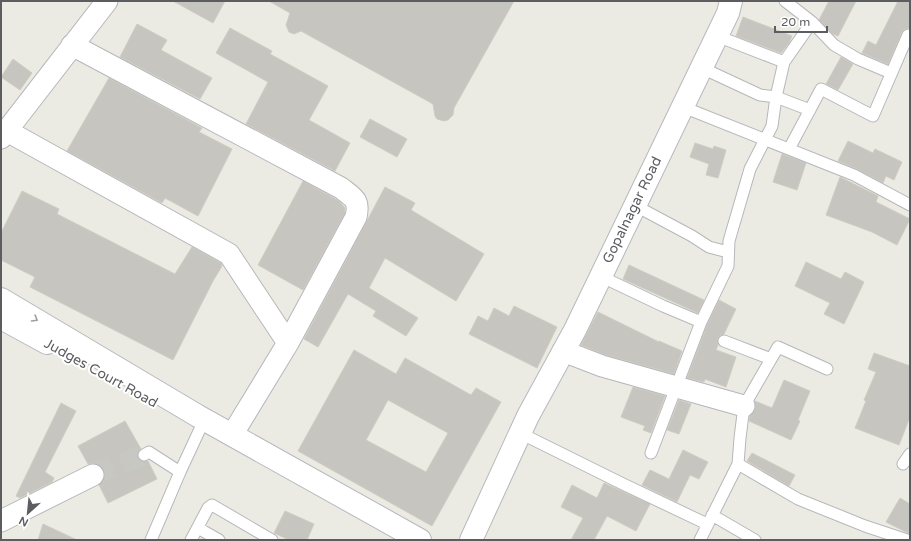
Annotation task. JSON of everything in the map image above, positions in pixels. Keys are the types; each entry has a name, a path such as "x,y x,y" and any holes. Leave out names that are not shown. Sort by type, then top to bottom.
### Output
{"main road":[{"name":"Gopalnagar Road","path":"471,540 524,424 564,351 702,68 728,13 731,1"},
{"path":"1,299 232,435 420,540"},
{"name":"Judges Court Road","path":"1,318 399,540"}],"street":[{"path":"107,1 4,134 229,254 288,343"},
{"path":"72,45 341,188 356,199 358,208 356,217 288,343 232,435"},
{"path":"564,351 602,366 744,406"},
{"path":"1,521 94,475"}],"lane":[{"path":"788,2 812,22 834,45 858,59 891,73"},
{"path":"651,453 701,322 728,266 729,241 750,169 772,126 776,97 784,62 812,22"},
{"path":"789,149 821,89 873,116 908,35"},
{"path":"717,36 784,62"},
{"path":"702,68 760,95 776,97 810,110"},
{"path":"683,107 854,175 910,205"},
{"path":"634,205 692,236 709,247 728,252"},
{"path":"600,276 701,322"},
{"path":"724,341 771,359"},
{"path":"700,540 738,464 744,406 778,347 827,369"},
{"path":"524,424 623,484 710,519 755,540"},
{"path":"151,540 200,429"},
{"path":"144,455 149,452 180,472"},
{"path":"903,464 910,454"},
{"path":"738,464 798,499 865,526 907,540"},
{"path":"191,540 208,508 212,505 272,540"},
{"path":"198,528 219,540"}],"building":[{"path":"173,1 225,1 213,23"},
{"path":"269,1 514,1 454,108 453,115 448,120 444,121 437,119 435,116 433,104 301,31 294,34 289,32 286,25 290,13"},
{"path":"829,1 856,1 838,36 833,34 819,20"},
{"path":"898,1 910,1 910,25 909,28 904,29 902,32 888,64 862,53 868,41 876,45"},
{"path":"743,17 792,36 789,43 781,53 736,36"},
{"path":"137,24 167,40 161,50 212,78 200,99 120,57"},
{"path":"230,28 272,51 270,54 328,86 309,120 350,143 335,171 246,124 268,82 216,53"},
{"path":"841,57 853,64 838,90 826,84"},
{"path":"13,59 32,73 20,90 1,77"},
{"path":"109,78 202,128 199,132 232,149 198,216 165,198 162,203 67,151"},
{"path":"370,119 407,139 397,157 360,137"},
{"path":"848,141 873,153 875,149 902,162 894,180 886,176 883,183 838,161"},
{"path":"695,143 713,149 714,146 726,150 718,178 706,175 709,164 690,157"},
{"path":"782,154 806,163 797,190 773,182"},
{"path":"840,177 878,196 876,202 910,219 897,245 872,232 826,215"},
{"path":"303,181 339,201 345,208 345,213 303,290 258,265"},
{"path":"385,187 415,203 411,210 484,254 456,301 385,258 369,288 418,318 406,336 373,316 376,311 348,294 318,347 304,339"},
{"path":"22,191 59,209 57,214 175,274 192,247 221,263 222,266 173,360 30,287 35,277 1,260 1,233"},
{"path":"806,262 841,279 845,272 864,282 844,324 824,314 830,303 795,286"},
{"path":"629,265 704,300 698,313 623,279"},
{"path":"719,300 736,309 724,334 720,335 718,338 716,350 736,357 726,387 705,379 704,382 687,378 707,325"},
{"path":"514,306 557,327 537,368 469,334 478,316 488,321 494,308 509,316"},
{"path":"598,312 659,342 682,351 674,374 606,355 581,345"},
{"path":"354,350 396,374 405,358 471,395 476,388 501,402 432,526 298,451","holes":["388,400 448,433 426,472 366,440"]},
{"path":"874,353 910,366 910,417 899,445 855,428 866,401 864,400 876,372 868,369"},
{"path":"784,380 810,391 798,420 800,421 791,440 749,421 750,416 755,410 755,401 772,408"},
{"path":"633,387 665,396 651,433 643,430 645,426 621,417"},
{"path":"679,400 691,404 679,434 667,430"},
{"path":"61,403 76,411 45,472 54,478 52,482 20,498 16,496"},
{"path":"125,421 141,449 138,452 138,458 141,461 148,461 157,479 108,503 99,485 105,476 104,469 94,463 88,464 78,446"},
{"path":"683,450 708,462 699,479 690,475 677,502 642,485 650,470 669,479"},
{"path":"752,453 795,475 789,486 747,461"},
{"path":"604,483 650,504 636,531 607,516 594,540 571,540 583,518 561,507 572,485 597,498"},
{"path":"900,498 910,504 910,534 886,522"},
{"path":"285,511 314,524 307,540 289,540 274,533"},
{"path":"43,524 77,540 38,540"}],"tunnel":[{"path":"93,475 144,455"}]}
